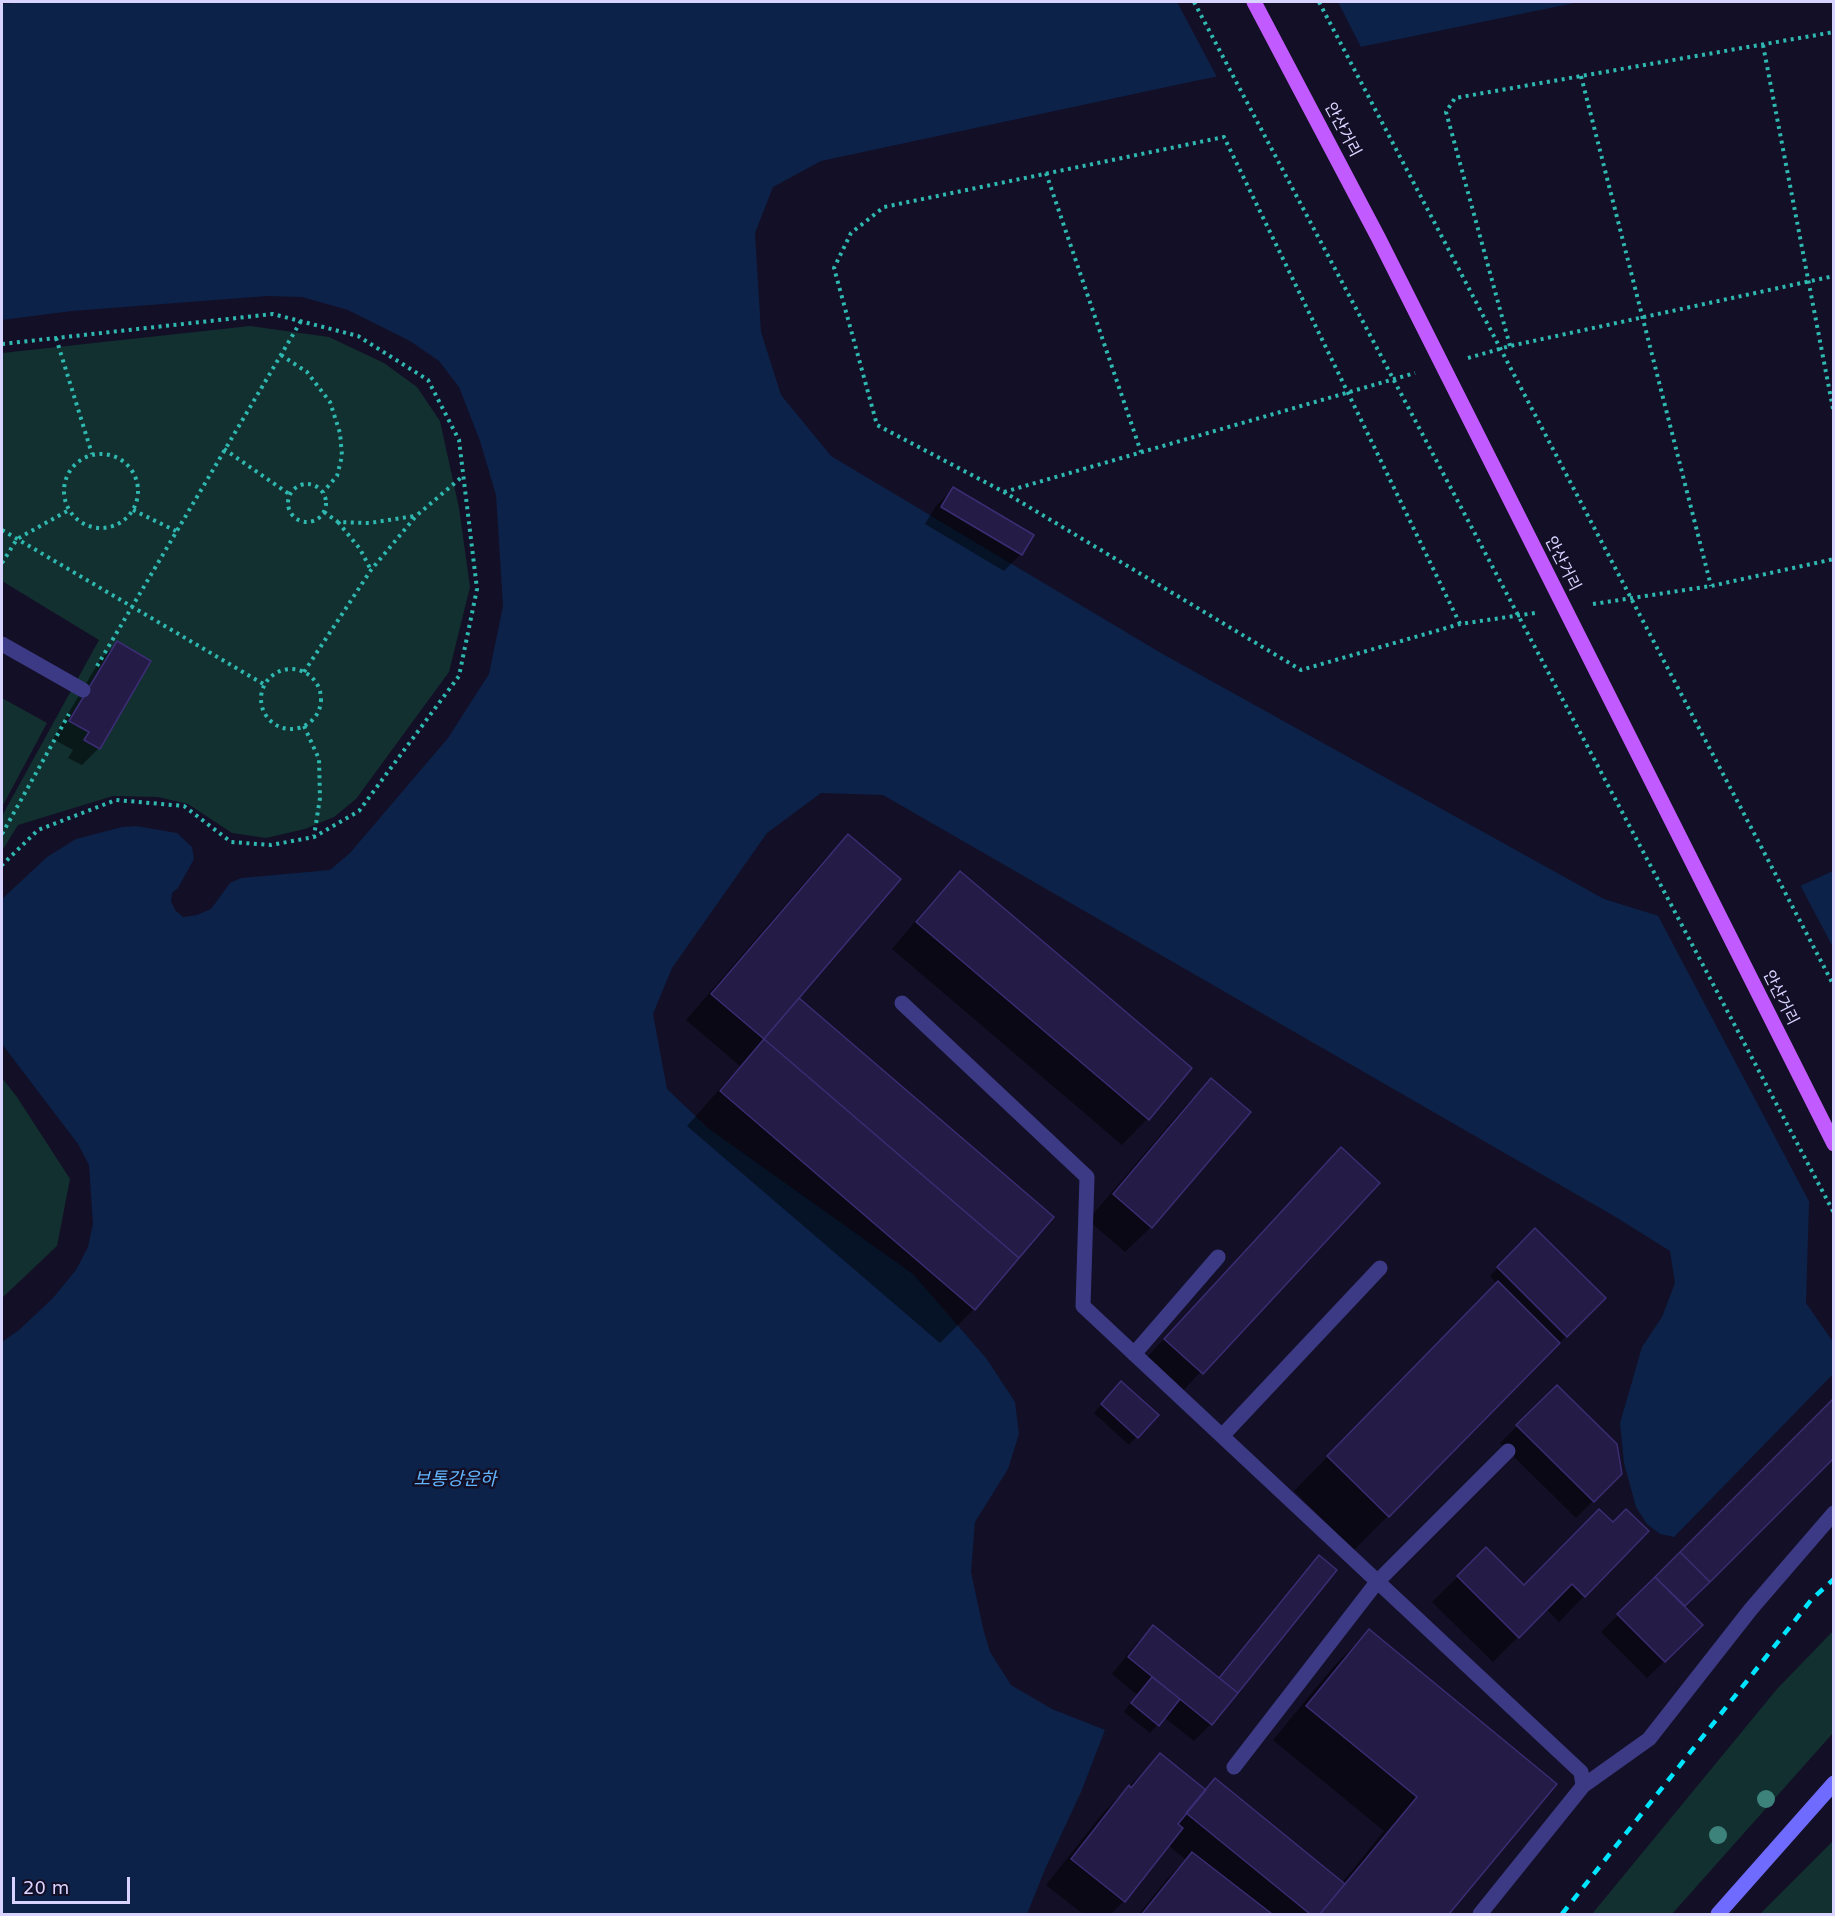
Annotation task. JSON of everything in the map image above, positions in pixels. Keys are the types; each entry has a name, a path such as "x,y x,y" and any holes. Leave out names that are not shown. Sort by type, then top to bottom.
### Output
{"main road":[{"name":"안산거리","path":"1254,2 1379,238 1833,1144"},
{"path":"1718,1914 1833,1783"}],"street":[{"path":"2,645 83,690"},
{"path":"902,1003 1087,1177 1083,1306 1581,1772 1583,1786"},
{"path":"1134,1354 1218,1257"},
{"path":"1222,1436 1380,1268"},
{"path":"1234,1767 1377,1582 1508,1450"},
{"path":"1480,1914 1583,1786 1649,1739 1752,1609 1833,1513"}],"path":[{"path":"1194,2 1833,1213"},
{"path":"1319,2 1833,986"},
{"path":"1510,346 1446,112 1455,99 1833,32"},
{"path":"1763,45 1833,414"},
{"path":"1581,76 1712,586"},
{"path":"1460,624 1224,137 884,207 851,233 834,268 877,425 1004,492 1301,670 1460,624 1540,612"},
{"path":"1046,173 1141,453"},
{"path":"2,344 273,314 358,336 428,380 459,440 477,589 459,676 358,812 314,837 271,845 231,842 184,806 117,800 38,830 2,865"},
{"path":"2,834 83,690 301,321"},
{"path":"56,338 92,454"},
{"path":"281,356 307,372 313,379 330,402 340,433 342,456 337,476 323,492"},
{"path":"224,449 289,494"},
{"path":"92,454 107,454 121,459 131,469 137,482 138,496 133,510 123,521 110,528 95,528 82,523 69,510 64,500 64,485 69,471 79,460 92,454"},
{"path":"304,672 371,570 416,516 464,476"},
{"path":"305,483 316,486 323,492 326,502 324,512 318,520 308,523 298,521 290,514 287,504 289,494 296,487 305,483"},
{"path":"2,563 17,539 69,510"},
{"path":"133,510 176,531"},
{"path":"324,512 338,522 360,549 371,570"},
{"path":"338,522 369,523 416,516"},
{"path":"2,530 265,685"},
{"path":"1586,605 1712,586 1833,559"},
{"path":"291,668 304,672 315,680 320,692 320,706 314,717 304,726 291,729 278,726 267,718 261,705 262,692 267,680 278,671 291,668"},
{"path":"304,726 319,759 320,798 314,837"}],"green space":[{"path":"250,326 329,337 384,363 417,387 440,421 459,508 470,587 449,672 356,799 334,817 305,829 266,838 232,833 188,804 158,797 113,796 18,825 2,851 2,816 99,640 2,581 2,353"},
{"path":"2,698 47,723 2,807"},
{"path":"2,1078 17,1097 70,1179 57,1246 2,1298"},
{"path":"1833,1631 1833,1733 1672,1914 1592,1914 1777,1689"},
{"path":"1833,1841 1833,1914 1760,1914"}],"water":[{"name":"보통강운하","path":"23,2 1579,2 821,161 773,187 755,233 761,332 781,395 831,456 1161,653 1604,899 1704,930 1833,871 1833,1190 1809,1203 1806,1303 1833,1342 1833,1374 1674,1537 1660,1534 1647,1524 1636,1507 1624,1463 1620,1423 1642,1347 1662,1317 1675,1283 1670,1251 1614,1216 883,795 821,793 767,833 672,968 653,1014 667,1089 708,1128 913,1274 986,1358 1015,1402 1019,1434 1008,1469 975,1522 971,1572 983,1628 990,1652 1011,1685 1052,1709 1105,1730 1081,1792 1027,1914 2,1914 2,1342 19,1330 53,1298 76,1270 88,1247 93,1224 89,1165 78,1144 2,1044 2,899 47,857 76,839 122,827 136,826 177,833 192,847 194,859 178,888 172,893 171,901 175,910 183,917 197,915 211,909 230,883 241,878 330,870 350,853 448,738 489,674 503,606 496,495 480,441 459,387 439,361 410,341 348,310 302,297 267,296 72,311 2,320 2,4"}],"pier":[{"path":"1177,2 1338,2 1362,49 1218,79"},
{"path":"1799,883 1834,949 1834,1193 1812,1207 1656,912 1703,927"}],"building":[{"path":"953,487 1034,535 1022,555 941,507"},
{"path":"117,641 151,661 100,749 84,740 89,732 69,721"},
{"path":"848,834 901,879 764,1039 711,994"},
{"path":"960,871 1192,1068 1149,1120 916,922"},
{"path":"799,998 1054,1217 1019,1258 764,1039"},
{"path":"764,1039 1019,1258 975,1310 720,1091"},
{"path":"1211,1078 1251,1112 1152,1228 1113,1194"},
{"path":"1341,1147 1380,1183 1203,1374 1164,1339"},
{"path":"1535,1228 1606,1298 1567,1337 1497,1267"},
{"path":"1498,1281 1560,1343 1389,1517 1327,1456"},
{"path":"1121,1381 1159,1415 1138,1438 1101,1404"},
{"path":"1557,1385 1617,1444 1622,1474 1594,1502 1516,1425"},
{"path":"1834,1398 1834,1458 1710,1582 1680,1552"},
{"path":"1599,1509 1613,1522 1626,1509 1649,1531 1585,1597 1572,1584 1519,1638 1457,1576 1486,1547 1524,1585"},
{"path":"1680,1552 1710,1582 1685,1606 1655,1577"},
{"path":"1319,1555 1337,1570 1238,1693 1219,1678"},
{"path":"1655,1577 1703,1625 1665,1662 1617,1614"},
{"path":"1153,1625 1238,1693 1212,1725 1128,1657"},
{"path":"1369,1629 1557,1784 1449,1914 1320,1914 1417,1797 1306,1706"},
{"path":"1152,1677 1180,1699 1159,1726 1131,1703"},
{"path":"1160,1753 1206,1790 1178,1824 1183,1828 1125,1902 1071,1859 1129,1785 1131,1788"},
{"path":"1215,1778 1345,1884 1320,1914 1310,1914 1186,1813"},
{"path":"1192,1852 1272,1914 1142,1914"}],"railway":[{"path":"1562,1914 1812,1599 1834,1579"}]}
